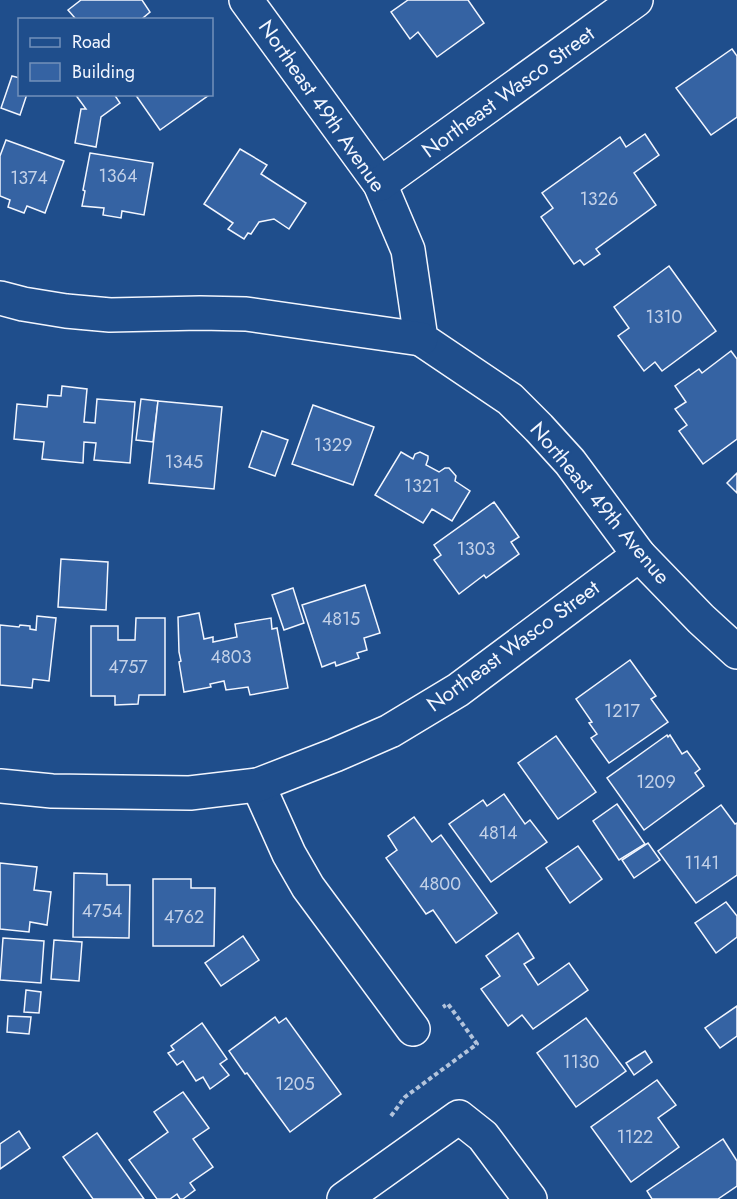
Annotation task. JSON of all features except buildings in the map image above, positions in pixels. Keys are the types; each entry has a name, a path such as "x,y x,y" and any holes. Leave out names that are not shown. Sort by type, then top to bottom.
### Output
{"street":[{"name":"Northeast 49th Avenue","path":"246,0 380,184 408,250 422,339 510,399 570,462 639,555 700,619 737,652"},
{"name":"Northeast Wasco Street","path":"380,184 636,0"},
{"path":"0,298 66,311 110,315 246,314 422,339"},
{"name":"Northeast Wasco Street","path":"0,786 52,791 190,793 258,785 390,731 458,690 639,555"},
{"path":"258,785 289,854 308,887 413,1029"},
{"path":"344,1199 459,1117 483,1136 530,1199"}],"path":[{"path":"396,1162 391,1117 405,1097 477,1044 448,1004 413,1029"}]}
